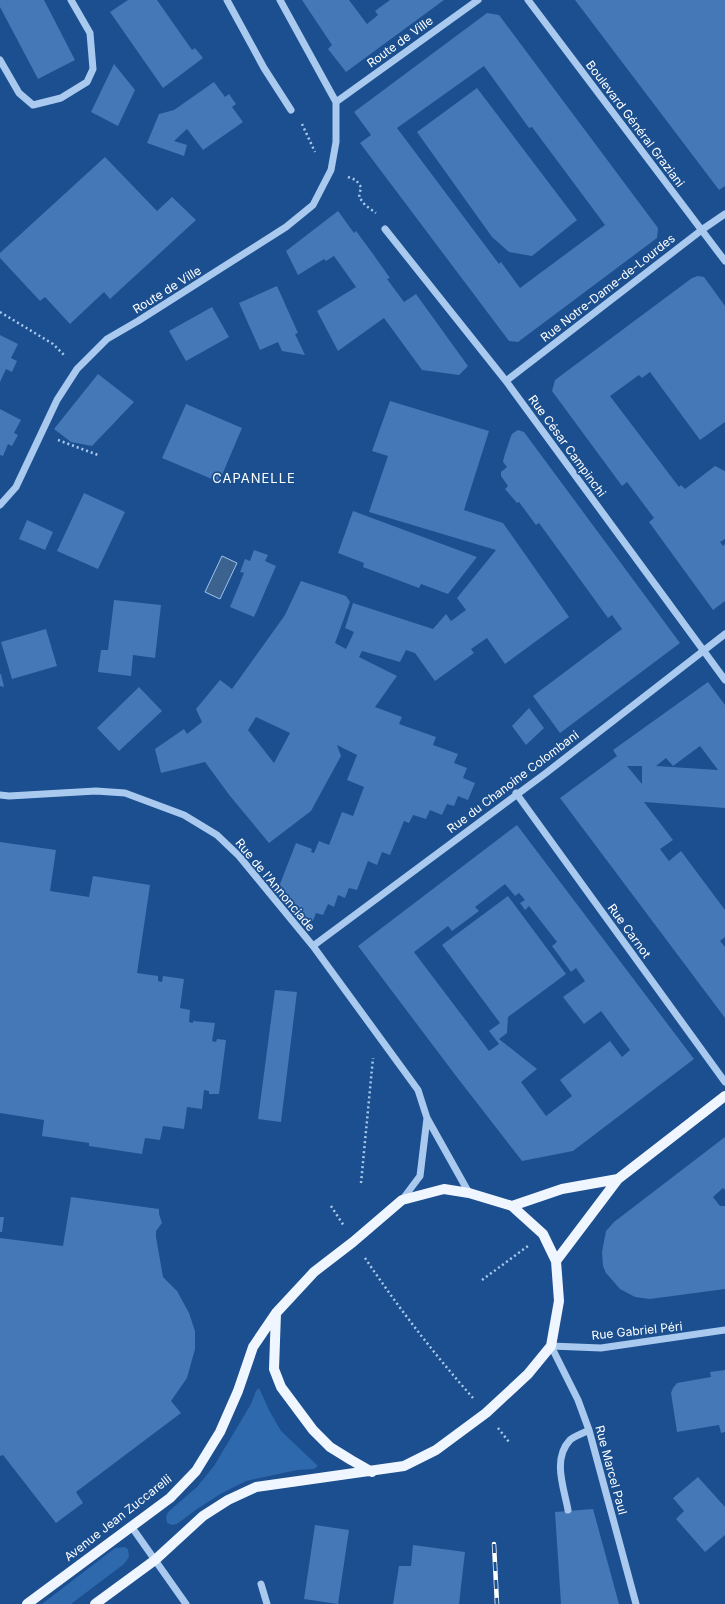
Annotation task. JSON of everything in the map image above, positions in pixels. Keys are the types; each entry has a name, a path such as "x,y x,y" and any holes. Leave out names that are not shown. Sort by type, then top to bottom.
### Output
{"main road":[{"path":"556,1261 618,1179 725,1096"},
{"path":"512,1206 562,1189 618,1179"},
{"path":"95,1604 155,1560 203,1516 228,1500 256,1487 372,1472 404,1466 436,1450 486,1413 528,1374 551,1346 559,1301 556,1261 543,1234 512,1206 470,1193 444,1189 402,1200"},
{"name":"Avenue Jean Zuccarelli","path":"27,1604 170,1498 196,1471 220,1432 238,1391 253,1347 276,1314 314,1272 354,1242 402,1200"},
{"path":"276,1314 274,1368 281,1387 313,1430 330,1447 372,1472"}],"street":[{"path":"0,60 19,93 33,105 61,98 86,82 93,69 90,33 71,0"},
{"path":"227,0 264,68 291,110"},
{"name":"Route de Ville","path":"0,505 16,487 57,400 77,369 108,339 286,227 313,205 331,170 336,142 336,102 280,0"},
{"name":"Route de Ville","path":"336,102 478,0"},
{"name":"Boulevard Général Graziani","path":"528,0 684,208 703,229 725,261"},
{"name":"Rue Notre-Dame-de-Lourdes","path":"506,381 703,229 725,214"},
{"name":"Rue César Campinchi","path":"385,229 506,381 725,680"},
{"name":"Rue du Chanoine Colombani","path":"313,946 516,793 546,773 725,634"},
{"name":"Rue de l'Annonciade","path":"0,795 9,796 96,791 125,793 184,815 217,835 239,856 313,946 418,1090 427,1118 470,1193"},
{"name":"Rue Carnot","path":"516,793 725,1082"},
{"name":"Rue de l'Annonciade","path":"402,1200 420,1176 427,1118"},
{"name":"Rue Gabriel Péri","path":"551,1346 601,1348 725,1330"},
{"name":"Rue Marcel Paul","path":"551,1346 578,1400 589,1430 636,1604"},
{"path":"568,1510 560,1466 562,1452 570,1440 589,1430"},
{"path":"131,1526 186,1604"},
{"path":"261,1584 267,1604"}],"path":[{"path":"291,110 303,126 317,157 331,170 356,180 360,187 359,198 365,205 374,211 385,229"},
{"path":"0,312 53,344 77,369"},
{"path":"53,438 98,455"},
{"path":"361,1183 373,1051 378,1035"},
{"path":"331,1206 386,1289 436,1355 509,1442"}],"shaded area":[{"path":"222,556 237,563 220,599 205,592"},
{"path":"259,1388 281,1431 318,1466 314,1469 297,1470 246,1481 222,1493 177,1524 172,1525 167,1523 166,1517 168,1512 197,1487 214,1466"},
{"path":"125,1547 128,1549 129,1557 124,1564 71,1604 42,1604 115,1548"}],"building":[{"path":"0,0 44,0 75,60 38,79 0,7"},
{"path":"128,0 157,0 192,50 195,48 203,58 163,88 110,12"},
{"path":"302,0 349,0 367,24 378,15 375,11 390,0 444,0 346,72 328,49 332,45"},
{"path":"575,0 725,0 725,186 719,190"},
{"path":"487,13 499,15 658,228 657,238 518,342 509,341 360,143 371,135 354,112","holes":["484,66 529,128 532,127 605,225 520,288 501,262 499,264 397,128"]},
{"path":"114,64 135,90 118,126 91,112"},
{"path":"214,82 225,97 229,94 236,104 232,107 243,122 203,150 187,129 174,141 187,145 184,156 147,143 159,114 174,110"},
{"path":"477,88 577,220 532,256 509,252 492,237 417,132"},
{"path":"105,157 157,211 172,197 196,220 110,299 104,292 70,324 45,297 40,301 0,258 0,253"},
{"path":"338,211 354,233 356,231 373,254 390,278 387,279 404,302 416,294 468,366 459,375 422,370 384,318 338,351 317,311 356,287 334,256 326,261 324,259 298,275 286,251"},
{"path":"698,276 704,277 725,306 725,422 700,440 650,372 642,378 639,375 610,396 679,487 681,485 685,489 715,466 725,471 725,539 720,542 723,546 725,544 725,601 713,610 649,522 654,518 627,482 622,486 552,391 555,380 692,278"},
{"path":"277,286 298,333 295,334 305,355 282,351 278,342 260,350 239,303"},
{"path":"212,307 229,337 186,361 169,331"},
{"path":"0,335 18,344 11,358 17,361 12,372 6,369 0,382"},
{"path":"98,374 134,402 92,446 71,442 54,429"},
{"path":"390,401 489,431 464,510 503,523 569,617 505,664 487,638 471,649 474,653 435,681 415,653 406,650 400,662 362,651 359,657 397,676 375,707 402,717 399,724 436,737 433,745 458,754 454,763 467,768 463,778 475,783 468,800 458,796 454,806 447,804 442,815 430,810 426,819 413,815 409,823 404,821 390,855 382,852 377,865 368,861 357,890 349,888 345,898 338,895 334,907 328,904 323,915 316,913 313,921 290,912 293,903 282,899 285,892 278,889 296,843 312,849 311,852 314,853 319,841 329,845 342,812 353,816 364,787 347,780 357,755 337,745 341,756 311,811 269,843 230,796 205,762 161,773 155,749 184,729 187,734 202,722 196,709 220,680 232,689 285,615 301,581 346,596 350,602 335,643 346,649 354,632 345,628 353,603 433,629 446,614 451,621 466,610 457,598 496,550 369,512 388,456 372,451","holes":["256,717 290,733 274,763 248,730"]},
{"path":"186,404 242,428 219,482 162,458"},
{"path":"0,409 21,420 14,433 18,435 12,446 8,444 3,456 0,455"},
{"path":"518,430 524,432 680,643 560,733 533,696 622,629 612,615 608,618 539,523 536,525 519,502 517,503 505,489 508,486 501,476 501,472 507,467 503,462 504,457 511,436"},
{"path":"84,493 125,512 98,569 57,551"},
{"path":"353,511 477,557 448,594 421,584 419,588 363,567 364,563 338,553"},
{"path":"27,520 53,532 45,550 19,539"},
{"path":"254,550 268,555 265,561 276,566 254,617 230,607 244,573 240,572 245,559 250,561"},
{"path":"114,600 161,605 155,658 133,655 131,676 98,672 101,650 108,650"},
{"path":"46,629 57,666 12,679 1,642"},
{"path":"1,674 4,687 0,686"},
{"path":"708,682 725,705 725,808 644,802 673,840 660,849 669,861 681,851 725,910 725,937 720,941 725,947 725,1018 560,798 617,756 613,750","holes":["700,746 718,770 656,766 666,758 673,766","627,766 642,766 642,784"]},
{"path":"139,687 162,711 119,751 97,728"},
{"path":"529,708 544,728 526,745 512,726"},
{"path":"517,825 694,1059 573,1151 522,1161 358,946","holes":["505,884 515,896 519,893 525,900 520,903 525,910 529,906 557,942 552,946 571,972 576,968 585,981 563,997 584,1024 601,1011 630,1050 622,1057 610,1041 560,1080 572,1096 546,1116 521,1082 537,1069 499,1039 507,1033 508,1017 566,974 508,896 442,945 500,1023 489,1031 499,1044 489,1051 414,952 448,926 452,931 479,911 475,907"]},
{"path":"0,842 56,850 50,891 89,897 93,876 150,885 137,973 158,976 158,981 162,982 163,976 184,979 180,1008 190,1010 189,1022 215,1023 212,1041 216,1042 217,1039 226,1040 219,1094 209,1094 209,1091 204,1090 202,1109 187,1107 184,1129 163,1126 160,1140 145,1138 142,1154 89,1146 89,1143 42,1136 44,1120 0,1113"},
{"path":"275,990 297,992 281,1122 258,1119"},
{"path":"725,1137 725,1190 723,1188 713,1197 720,1206 725,1206 725,1289 650,1299 635,1297 620,1289 606,1273 603,1266 602,1252 606,1231 614,1222"},
{"path":"71,1197 159,1209 162,1223 156,1231 156,1237 163,1277 177,1291 189,1313 195,1331 195,1349 187,1378 171,1401 181,1413 76,1492 83,1503 56,1523 3,1455 0,1456 0,1238 63,1246"},
{"path":"0,1217 4,1217 2,1232 0,1232"},
{"path":"725,1370 725,1432 721,1433 719,1425 677,1432 671,1393 673,1388 677,1383 711,1377 710,1372"},
{"path":"698,1477 725,1507 725,1535 705,1552 676,1519 684,1511 673,1498"},
{"path":"593,1509 619,1604 561,1604 555,1512"},
{"path":"315,1525 349,1530 338,1604 304,1599"},
{"path":"413,1545 465,1552 459,1604 393,1604 399,1566 411,1566"}],"railway":[{"path":"494,1544 497,1604"}],"district":[{"name":"CAPANELLE","path":"254,478"}]}
